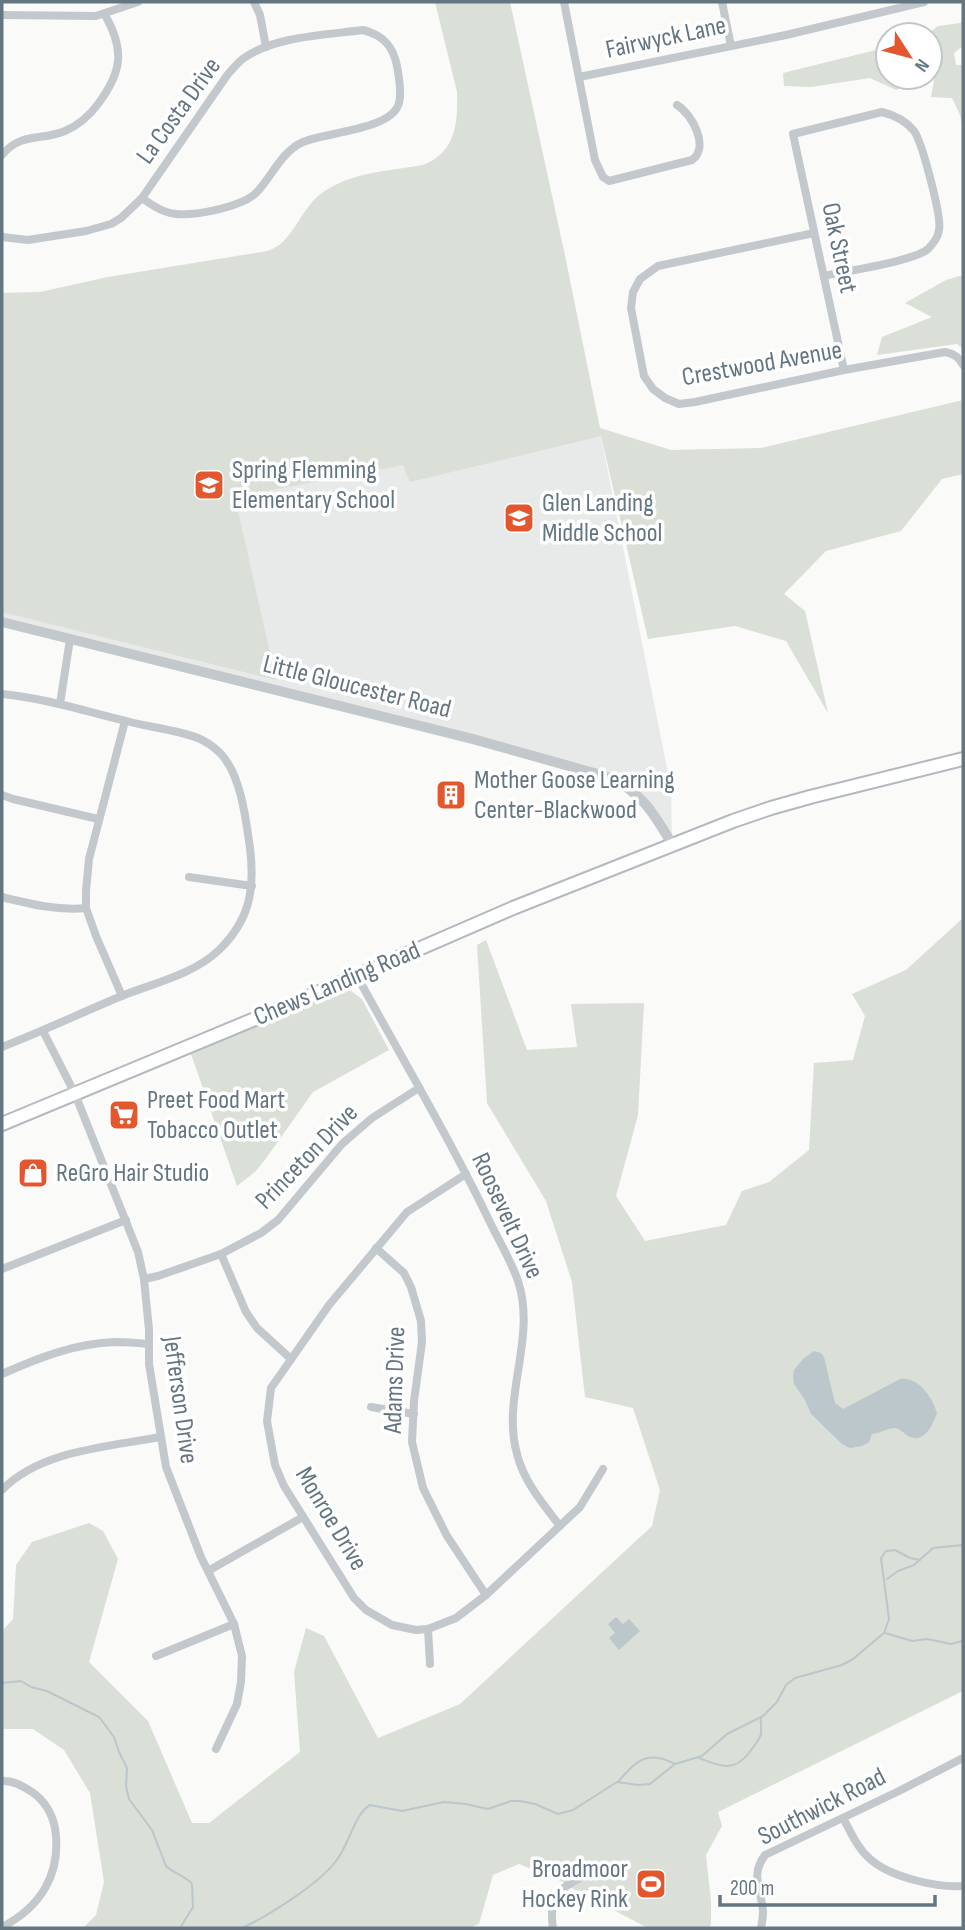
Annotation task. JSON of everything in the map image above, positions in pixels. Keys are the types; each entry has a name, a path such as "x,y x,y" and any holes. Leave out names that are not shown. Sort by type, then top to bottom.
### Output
{"main road":[{"name":"Chews Landing Road","path":"2,1124 513,908 672,844 771,808 963,759"}],"street":[{"path":"2,15 96,16 138,2"},
{"path":"254,2 260,15 266,47"},
{"path":"564,2 595,160 599,171 609,181 692,160 698,154 699,138 689,115 677,105"},
{"path":"722,2 731,46"},
{"name":"Fairwyck Lane","path":"579,77 786,35 924,2"},
{"path":"2,155 16,142 33,136 65,131 80,123 94,110 118,68 113,30 105,15"},
{"name":"La Costa Drive","path":"2,237 28,240 98,228 121,218 142,198 228,74 244,58 266,47 299,38 363,30 373,32 386,41 395,53 399,76 399,104 394,112 366,126 304,141 292,148 254,195 242,203 213,210 175,214 161,211 142,198"},
{"name":"Oak Street","path":"824,276 926,251 939,230 939,216 922,150 914,132 893,114 882,112 793,134 844,370"},
{"name":"Crestwood Avenue","path":"814,233 658,266 640,279 633,292 631,308 644,376 653,389 680,404 945,352 959,358 963,365"},
{"name":"Little Gloucester Road","path":"2,622 473,739 608,777 637,794 650,808 672,844"},
{"path":"60,704 71,639"},
{"path":"2,694 60,704 200,739 220,752 232,770 241,801 252,866 252,886 247,911 219,951 193,969 2,1047"},
{"path":"122,996 86,908 89,859 125,721"},
{"path":"2,795 98,819"},
{"path":"190,877 252,886"},
{"path":"2,897 52,908 86,908"},
{"name":"Roosevelt Drive","path":"357,976 467,1174 518,1281 524,1311 522,1346 514,1390 513,1430 517,1455 533,1490 560,1526"},
{"name":"Jefferson Drive","path":"43,1031 75,1094 138,1252 144,1279 149,1364 166,1467 208,1571 234,1624 242,1656 237,1704 216,1749"},
{"name":"Princeton Drive","path":"144,1279 221,1254 261,1233 278,1220 342,1144 372,1118 419,1088"},
{"name":"Monroe Drive","path":"467,1174 408,1212 329,1305 271,1388 267,1420 275,1465 284,1486 354,1598 366,1610 392,1625 416,1630 428,1629 456,1618 486,1595 580,1507 603,1469"},
{"path":"2,1269 125,1220"},
{"name":"Adams Drive","path":"376,1248 404,1273 421,1321 422,1342 412,1442 423,1488 447,1536 486,1595"},
{"path":"221,1254 251,1320 291,1359"},
{"path":"2,1374 28,1362 75,1347 114,1342 149,1344"},
{"path":"371,1407 414,1413"},
{"path":"2,1490 11,1480 41,1464 77,1452 160,1437"},
{"path":"208,1571 303,1517"},
{"path":"156,1656 234,1624"},
{"path":"428,1629 430,1664"},
{"name":"Southwick Road","path":"761,1928 763,1913 756,1873 765,1855 963,1758"},
{"path":"2,1782 21,1785 49,1808 56,1838 56,1860 47,1885 26,1912 2,1927"},
{"path":"843,1818 859,1847 880,1867 932,1884 963,1886"},
{"path":"553,1928 553,1899 562,1889 587,1874"}],"shaded area":[{"path":"435,2 510,2 600,428 671,450 761,448 963,400 963,474 942,479 901,531 826,551 784,594 805,611 828,713 786,641 735,626 648,639 601,436 410,482 403,465 235,497 276,680 2,612 2,293 40,292 108,277 269,250 288,236 315,199 333,186 358,176 423,165 434,159 449,144 453,135 457,104 457,92"},
{"path":"963,21 963,46 954,53 956,65 963,65 963,129 952,98 931,97 932,91 944,91 944,25"},
{"path":"874,50 874,80 870,78 811,87 784,86 783,73"},
{"path":"564,251 671,788 672,844 650,808 620,783 2,622 2,370"},
{"path":"963,275 963,349 957,344 877,355 882,337 932,317 905,303 946,280"},
{"path":"963,918 963,1691 718,1812 722,1826 706,1855 711,1901 709,1928 648,1928 563,1882 519,1864 493,1875 479,1924 469,1928 83,1928 96,1915 104,1882 90,1793 64,1750 33,1729 2,1729 2,1631 13,1619 16,1565 32,1542 89,1523 103,1531 118,1559 89,1662 148,1721 192,1823 209,1823 300,1752 294,1672 306,1628 324,1636 378,1738 460,1704 652,1526 660,1490 633,1408 585,1397 572,1282 546,1201 487,1103 477,945 486,940 527,1050 577,1047 571,1004 644,1003 638,1115 616,1196 645,1241 726,1225 742,1191 769,1182 809,1150 814,1063 853,1060 865,1016 852,994 906,970"},
{"path":"342,990 351,991 362,999 389,1050 313,1092 256,1171 237,1186 191,1054"},
{"path":"814,1351 824,1357 835,1403 843,1409 900,1379 907,1379 924,1389 932,1401 937,1413 931,1427 924,1435 915,1438 892,1428 872,1434 869,1442 862,1446 850,1448 842,1444 811,1414 794,1384 794,1370"},
{"path":"616,1617 623,1624 629,1619 640,1631 619,1650 609,1638 615,1633 608,1624"}],"waterway":[{"path":"887,1579 914,1565 933,1548 963,1545"},
{"path":"242,1928 292,1899 328,1870 340,1855 360,1815 370,1805 402,1811 444,1802 488,1809 511,1801 520,1801 558,1814 573,1810 617,1782 650,1784 675,1764 702,1756 727,1734 763,1716 777,1702 786,1685 795,1678 842,1665 884,1633 889,1619 881,1558 886,1551 895,1550 920,1560"},
{"path":"885,1633 912,1641 927,1639 951,1644 963,1641"},
{"path":"2,1683 21,1681 47,1691 99,1717 114,1737 127,1768 126,1786 129,1799 152,1830 166,1866 192,1884 193,1907 180,1928"},
{"path":"699,1758 726,1766 737,1763 759,1739 761,1717"},
{"path":"618,1782 630,1768 643,1760 657,1758 675,1764"}],"place":[{"name":"Spring Flemming Elementary School","path":"209,485"},
{"name":"Glen Landing Middle School","path":"519,518"},
{"name":"Mother Goose Learning Center-Blackwood","path":"451,795"},
{"name":"Preet Food Mart Tobacco Outlet","path":"124,1115"},
{"name":"ReGro Hair Studio","path":"33,1173"},
{"name":"Broadmoor Hockey Rink","path":"651,1884"}]}
